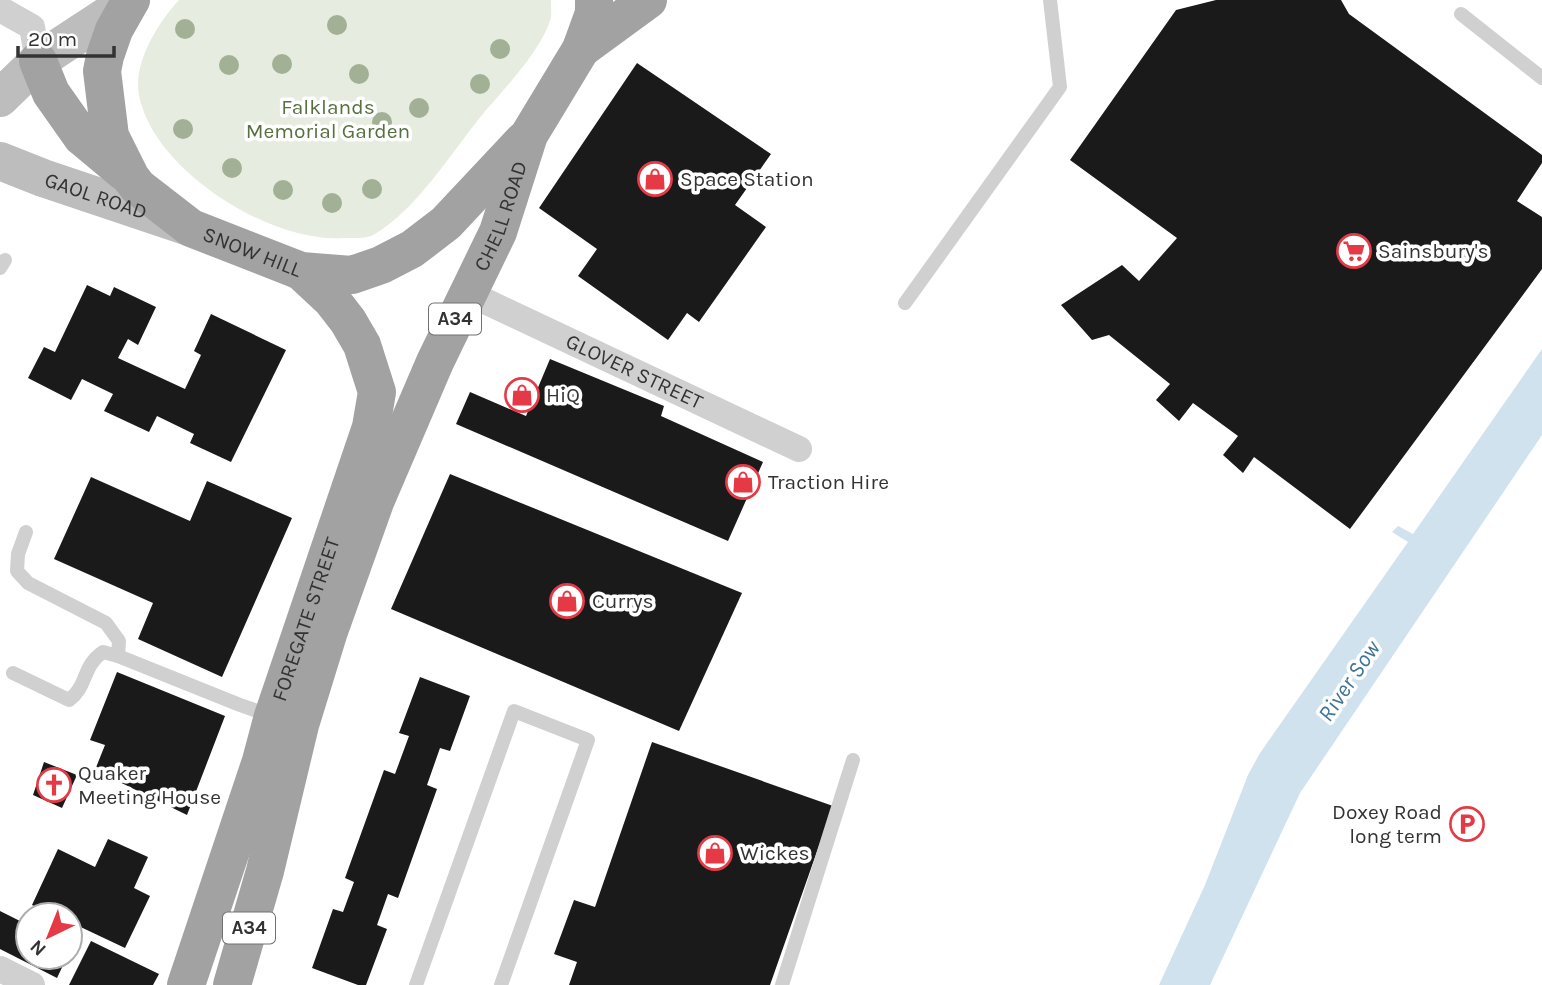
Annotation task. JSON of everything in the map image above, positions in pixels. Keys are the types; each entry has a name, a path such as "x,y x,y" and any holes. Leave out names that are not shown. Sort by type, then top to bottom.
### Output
{"highway":[{"name":"SNOW HILL","path":"131,0 114,30 102,71 110,136 131,178 138,187 191,228 301,271 352,275 381,265 412,249 446,223 529,135"},
{"path":"581,49 594,13 594,0"},
{"path":"581,49 648,0"},
{"name":"CHELL ROAD","path":"375,502 498,232 529,135 581,49"},
{"path":"38,61 51,93 82,138 131,178"},
{"name":"FOREGATE STREET","path":"232,985 265,871 286,721 372,427 377,392 369,363 348,321 331,299 301,271"},
{"name":"FOREGATE STREET","path":"186,985 257,774 329,631 375,502"}],"main road":[{"path":"0,98 38,61 131,0"},
{"name":"GAOL ROAD","path":"0,161 191,228"}],"street":[{"path":"0,9 32,27 38,61"},
{"name":"GLOVER STREET","path":"468,293 799,449"},
{"path":"0,969 32,985"}],"lane":[{"path":"905,303 1060,88 1050,0"},
{"path":"1461,14 1539,75"},
{"path":"26,532 18,554 17,571 28,583 106,624 119,641 118,656"},
{"path":"13,673 69,700 78,693 93,659 103,652 286,721"},
{"path":"416,985 514,711 588,740 501,985"},
{"path":"782,985 853,760"}],"green space":[{"name":"Falklands Memorial Garden","path":"179,0 551,0 551,14 545,34 528,60 404,211 372,236 315,237 283,229 219,197 191,175 167,150 149,123 139,95 140,69 156,31"}],"water":[{"name":"River Sow","path":"1542,349 1542,435 1300,793 1210,985 1159,985 1205,885 1248,775 1260,753 1408,542 1392,532 1398,526 1413,534"}],"building":[{"name":"Sainsbury's","path":"1216,0 1341,0 1349,14 1542,155 1542,163 1517,201 1542,217 1542,269 1350,529 1254,457 1243,473 1223,455 1238,436 1193,403 1179,421 1156,400 1170,384 1109,335 1092,340 1061,305 1122,265 1139,281 1177,238 1070,160 1176,10"},
{"name":"Space Station","path":"637,63 771,154 735,205 766,227 699,322 687,313 668,340 578,276 597,249 539,208"},
{"path":"87,285 110,296 114,287 156,307 138,345 128,339 118,358 185,389 201,355 194,351 211,314 286,350 231,462 190,443 194,434 157,416 149,432 104,411 113,394 82,379 71,400 28,378 44,347 55,352"},
{"path":"550,359 664,406 661,416 763,462 728,541 456,424 470,392 526,416"},
{"name":"Currys","path":"450,474 742,593 679,731 391,609"},
{"path":"91,477 190,521 207,481 292,518 222,677 138,639 153,603 54,559"},
{"path":"117,672 225,716 187,815 95,770 105,745 90,740"},
{"path":"420,677 470,696 450,751 440,748 427,785 437,789 398,898 388,894 377,925 387,929 366,985 358,985 312,968 333,909 343,912 354,882 345,878 384,770 395,774 409,736 399,733"},
{"name":"Wickes","path":"652,742 833,806 770,985 569,985 577,962 554,954 574,900 595,907"},
{"name":"Quaker Meeting House","path":"44,762 77,775 62,808 33,795"},
{"path":"108,839 148,857 134,888 150,896 125,948 84,929 84,901 34,901 58,849 95,867"},
{"path":"0,911 14,918 14,956 0,949"},
{"path":"91,941 159,974 153,985 69,985 76,971 84,971 84,955"},
{"path":"43,971 60,971 57,978"}],"place":[{"name":"Space Station","path":"655,179"},
{"name":"Sainsbury's","path":"1354,251"},
{"name":"HiQ","path":"522,395"},
{"name":"Traction Hire","path":"743,482"},
{"name":"Currys","path":"567,601"},
{"name":"Quaker Meeting House","path":"54,785"},
{"name":"Doxey Road long term","path":"1467,824"},
{"name":"Wickes","path":"715,853"}]}
